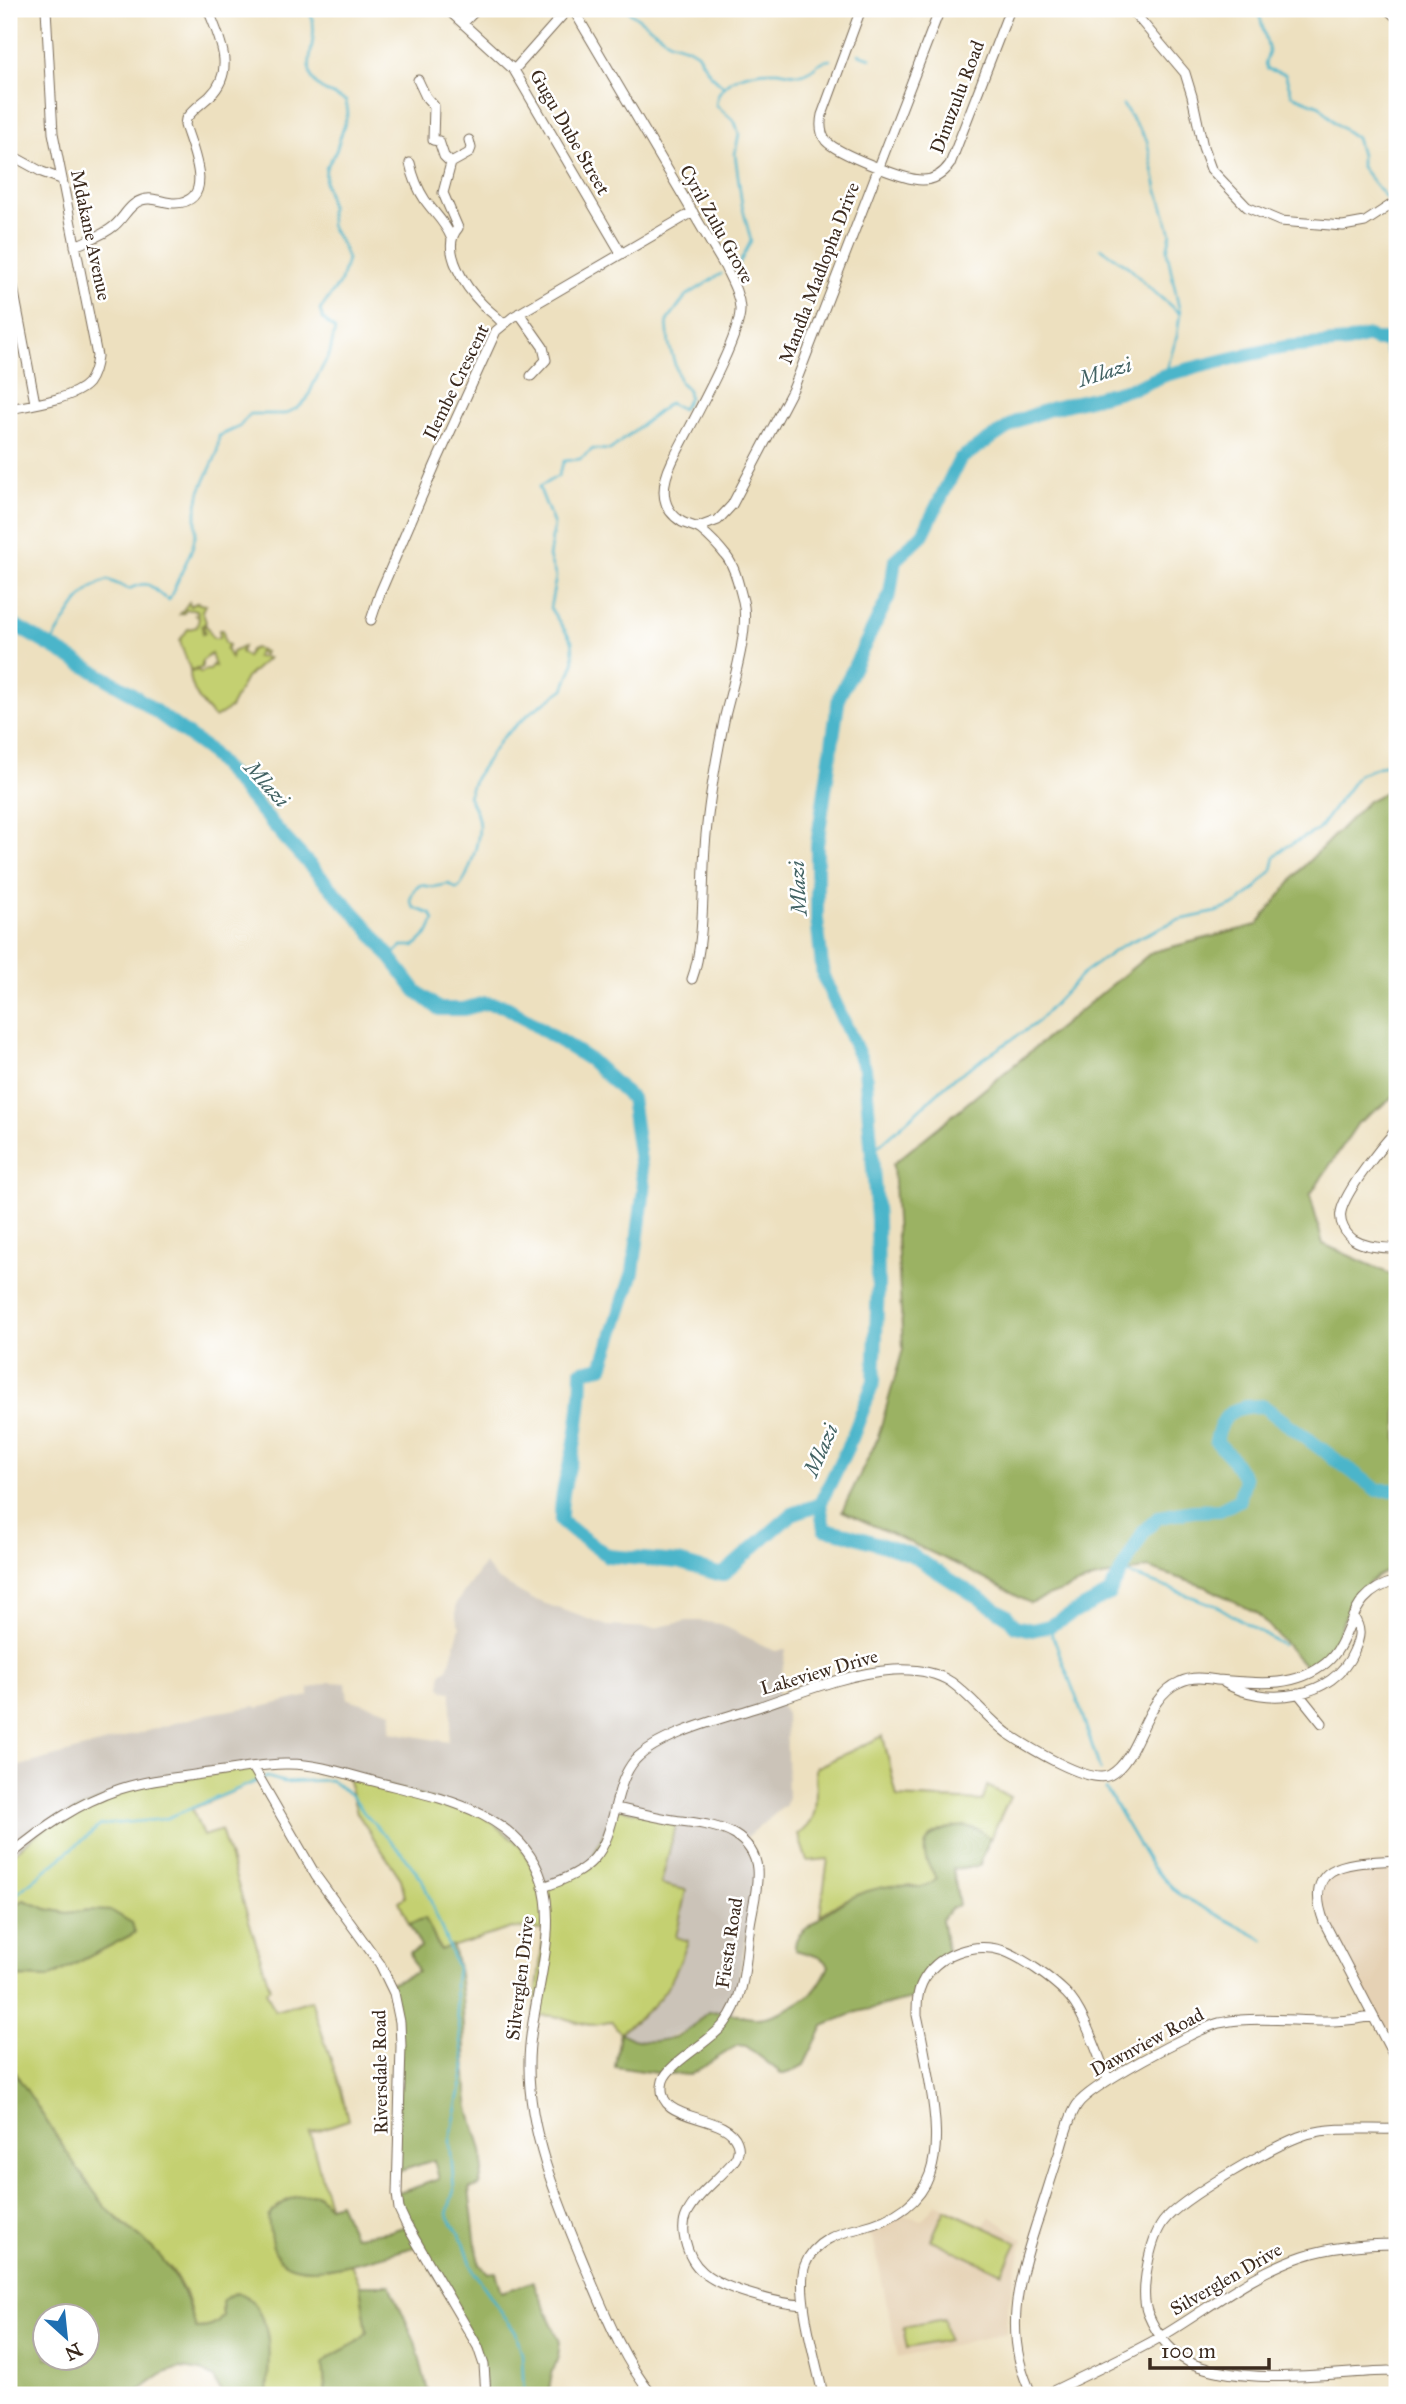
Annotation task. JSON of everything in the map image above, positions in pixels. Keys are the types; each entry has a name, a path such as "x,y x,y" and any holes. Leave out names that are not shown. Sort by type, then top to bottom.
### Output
{"street":[{"name":"Mdakane Avenue","path":"9,409 65,396 82,388 92,377 96,364 96,346 52,126 46,9"},
{"path":"75,246 112,228 138,202 152,199 180,202 190,198 196,190 201,174 185,125 186,119 217,87 223,77 225,64 220,39 208,9"},
{"name":"Gugu Dube Street","path":"447,9 514,70 621,253"},
{"path":"463,23 477,9"},
{"path":"514,70 570,9"},
{"name":"Cyril Zulu Grove","path":"570,9 725,267 738,296 740,309 734,336 664,483 664,499 672,514 685,523 699,527 728,558 735,572 745,616 711,797 696,970 692,979"},
{"name":"Dinuzulu Road","path":"861,9 822,115 821,130 832,145 910,179 922,180 932,179 945,170 956,150 1008,9"},
{"name":"Mandla Madlopha Drive","path":"699,527 709,525 726,513 775,426 804,362 940,9"},
{"path":"1131,9 1185,73 1211,169 1247,207 1280,221 1343,226 1365,222 1397,201"},
{"path":"1387,9 1397,18"},
{"path":"418,80 434,106 433,140 439,141 444,156 450,163"},
{"path":"451,237 458,228 443,193 450,163 469,153 471,148 468,140"},
{"path":"9,154 61,179"},
{"path":"410,163 419,190 446,224 451,237 451,255 461,275 483,305 494,312 503,324"},
{"name":"Ilembe Crescent","path":"371,620 380,593 496,331 519,313 693,212"},
{"path":"9,266 35,403"},
{"path":"519,313 543,347 546,360 531,376"},
{"path":"1397,1129 1345,1200 1340,1220 1356,1242 1397,1250"},
{"name":"Lakeview Drive","path":"543,1887 565,1880 588,1866 603,1848 625,1775 635,1760 653,1746 734,1715 867,1674 908,1670 935,1675 950,1682 993,1721 1027,1745 1098,1778 1109,1775 1121,1765 1154,1705 1171,1687 1192,1679 1276,1684 1301,1678 1320,1668 1333,1656 1360,1604 1374,1591 1397,1581"},
{"path":"1221,1680 1238,1690 1262,1695 1298,1693 1328,1681 1348,1664 1361,1634 1353,1616"},
{"path":"1298,1693 1322,1723"},
{"name":"Silverglen Drive","path":"9,1856 55,1820 118,1790 147,1782 256,1771 290,1763 317,1767 462,1805 484,1815 508,1831 531,1858 543,1887 547,1922 529,2059 533,2110 554,2187 581,2257 621,2347 652,2395"},
{"name":"Riversdale Road","path":"256,1771 316,1876 380,1964 394,1993 400,2022 401,2046 397,2186 399,2209 405,2224 478,2347 484,2365 486,2395"},
{"name":"Fiesta Road","path":"616,1808 726,1830 744,1842 755,1860 758,1871 740,1996 724,2025 672,2068 664,2077 662,2088 664,2099 671,2107 728,2129 738,2145 737,2156 733,2162 687,2214 683,2227 692,2259 704,2274 723,2284 771,2300 804,2305"},
{"path":"1397,1860 1337,1866 1326,1873 1317,1894 1318,1907 1324,1922 1397,2062"},
{"path":"823,2395 804,2305 802,2277 806,2262 816,2248 829,2238 894,2217 913,2203 930,2177 937,2132 917,2015 917,1998 922,1983 931,1970 943,1959 967,1949 996,1949 1008,1952 1025,1962 1056,1985 1075,2004 1108,2080"},
{"name":"Dawnview Road","path":"1032,2395 1020,2368 1014,2332 1022,2276 1073,2112 1085,2095 1108,2080 1219,2024 1242,2020 1348,2021 1373,2016"},
{"path":"1397,2129 1307,2134 1233,2172 1172,2213 1163,2223 1157,2235 1144,2293 1147,2311 1160,2337 1183,2358 1198,2366 1275,2376 1388,2371 1397,2373"},
{"name":"Silverglen Drive","path":"1045,2395 1160,2337 1254,2278 1290,2260 1348,2246 1397,2244"}],"shaded area":[{"path":"484,1564 497,1579 532,1599 608,1626 654,1628 699,1621 720,1624 775,1651 786,1650 777,1700 786,1714 788,1796 786,1805 743,1840 758,1871 733,2012 700,2017 691,2028 661,2040 640,2040 620,2032 657,2003 679,1967 687,1942 675,1937 661,1885 677,1821 597,1858 543,1887 506,1831 316,1767 253,1767 9,1857 9,1769 208,1714 256,1706 257,1708 309,1696 309,1689 330,1682 346,1683 348,1699 392,1712 390,1732 448,1742 451,1692 441,1687 441,1672 448,1669 460,1627 456,1618 456,1603"},
{"path":"1397,1860 1397,2062 1323,1921 1320,1882 1326,1873"},
{"path":"936,2203 984,2225 990,2216 1023,2239 1007,2311 1006,2333 898,2358 874,2242 867,2230 903,2215 922,2220"}],"green space":[{"path":"189,602 190,606 198,602 206,605 202,610 206,622 202,626 203,634 203,626 206,625 213,638 218,638 219,630 223,630 225,643 229,645 226,649 231,658 232,652 243,647 241,652 247,657 250,650 255,648 265,652 263,655 259,652 256,657 268,658 246,678 230,708 215,718 198,697 190,672 198,670 201,673 210,670 212,665 215,666 211,654 202,661 202,668 190,670 180,640 188,629 197,627 197,610 186,610 180,614"},
{"path":"1397,786 1397,1095 1358,1123 1310,1195 1323,1244 1397,1277 1397,1567 1386,1571 1362,1589 1346,1615 1333,1647 1306,1667 1257,1613 1206,1587 1148,1568 1093,1579 1030,1603 954,1563 842,1511 877,1440 903,1349 893,1164 1152,952 1257,925 1301,869 1368,801"},
{"path":"883,1736 897,1797 983,1801 987,1786 1010,1797 990,1839 980,1830 935,1872 936,1880 927,1887 910,1885 844,1900 820,1915 828,1859 807,1861 798,1834 806,1829 814,1814 815,1768"},
{"path":"253,1767 260,1780 192,1809 203,1836 221,1830 270,1988 266,1991 275,2011 311,2000 341,2090 348,2120 310,2133 329,2206 314,2199 297,2196 277,2207 327,2269 351,2264 360,2285 367,2332 362,2340 329,2358 324,2378 326,2395 267,2395 268,2338 222,2308 223,2316 218,2322 208,2327 196,2328 185,2293 173,2271 152,2248 107,2209 9,2064 9,1981 20,1977 48,1978 135,1933 132,1923 90,1910 67,1913 24,1900 9,1908 9,1857 51,1823 131,1786"},
{"path":"346,1774 483,1815 521,1846 543,1887 588,1867 616,1808 677,1820 661,1884 686,1890 676,1937 688,1941 663,1994 646,2012 620,2032 612,2022 589,2025 555,2016 534,2016 544,1930 512,1928 441,1950 425,1919 409,1924 399,1901 405,1897 401,1879 357,1813"},
{"path":"965,1826 980,1830 990,1839 979,1866 953,1869 959,1905 952,1908 942,1919 948,1956 943,1959 916,1998 857,2012 823,2026 804,2065 789,2073 781,2073 746,2046 738,2045 690,2075 615,2067 620,2032 636,2040 656,2041 684,2033 708,2012 750,2018 770,2016 806,1998 817,1988 829,1966 818,1957 795,1950 799,1935 830,1911 858,1895 896,1885 921,1887 931,1883 936,1879 925,1854 928,1840 940,1831"},
{"path":"24,1900 67,1913 112,1911 132,1923 135,1933 48,1978 20,1977 9,1981 9,1908"},
{"path":"425,1918 440,1950 452,1945 460,1982 468,2101 483,2160 479,2185 469,2189 477,2254 487,2273 496,2272 502,2292 533,2282 560,2342 548,2395 485,2395 479,2353 419,2246 347,2265 308,2269 292,2266 280,2259 272,2245 268,2217 284,2202 296,2197 317,2194 329,2206 339,2203 354,2236 406,2226 396,2194 439,2179 434,2160 397,2172 400,2046 390,1983 417,1972 410,1953 421,1947 409,1924"},
{"path":"9,2064 105,2206 153,2249 175,2276 196,2328 208,2327 218,2322 223,2316 222,2300 239,2293 252,2301 263,2321 269,2354 267,2395 222,2395 214,2378 201,2371 181,2368 164,2373 131,2395 9,2395"},
{"path":"945,2209 1017,2242 1002,2273 931,2240"},
{"path":"360,2285 390,2285 415,2341 429,2395 326,2395 323,2364 358,2342 367,2332"},
{"path":"944,2319 948,2340 907,2348 903,2327"}],"waterway":[{"path":"49,647 81,598 89,590 108,580 129,589 148,585 169,600 192,549 200,491 217,454 219,436 239,427 250,414 285,414 299,407 307,399 330,353 335,330 323,319 320,310 341,281 347,259 330,225 326,168 336,151 348,113 346,101 320,88 313,80 310,62 314,30 308,9"},
{"path":"626,9 670,42 697,53 710,74 722,85"},
{"path":"1255,9 1260,17 1269,51 1265,64 1267,69 1285,74 1292,95 1320,106 1335,123 1356,138 1361,167 1386,198 1392,200"},
{"path":"859,54 871,58"},
{"path":"735,266 739,264 751,241 742,205 735,154 739,134 735,122 716,105 718,95 723,87 739,77 778,71 801,74 821,62 830,60"},
{"path":"1123,105 1147,141 1157,188 1171,233 1167,251 1180,313 1177,336 1165,375"},
{"path":"1101,248 1130,268 1179,313"},
{"path":"390,958 402,946 415,946 429,932 434,920 431,914 414,908 410,900 414,890 420,885 433,887 449,884 457,889 465,878 479,833 478,818 468,796 475,778 502,738 531,712 564,689 574,663 572,641 550,608 556,577 549,557 554,525 539,487 558,476 564,461 580,459 593,449 610,450 669,403 682,409 689,397 688,390 680,382 669,344 667,321 686,296 721,274"},
{"name":"Mlazi","path":"9,622 128,691 208,750 367,927 416,991 439,1009 464,1009 485,1003 505,1006 590,1060 631,1098 644,1189 633,1272 602,1367 582,1371 579,1419 563,1493 561,1522 608,1556 678,1562 722,1575 792,1514 820,1504 852,1438 874,1381 878,1286 877,1219 865,1068 823,976 817,919 817,845 839,697 890,594 895,560 923,534 960,459 1019,420 1053,408 1137,387 1165,375 1285,347 1347,342 1369,336 1375,340 1389,340 1391,350 1397,348"},
{"path":"872,1152 954,1078 1035,1024 1085,972 1123,945 1175,921 1216,912 1237,904 1272,870 1275,857 1284,848 1318,830 1359,774 1397,760"},
{"path":"820,1504 824,1529 910,1554 1007,1616 1015,1626 1032,1630 1049,1626 1109,1594 1144,1531 1159,1517 1220,1510 1239,1500 1245,1479 1231,1457 1216,1441 1222,1423 1237,1409 1263,1406 1377,1490 1397,1490"},
{"path":"1121,1571 1217,1606 1282,1645"},
{"path":"1049,1626 1100,1770"},
{"path":"9,1900 101,1825 165,1819 267,1777 284,1782 330,1780 351,1795 422,1879 457,1968 456,2005 465,2068 450,2141 454,2190 447,2214 464,2242 474,2272 516,2333 522,2354 524,2395"},
{"path":"1106,1789 1151,1866 1180,1895 1264,1940"}]}
